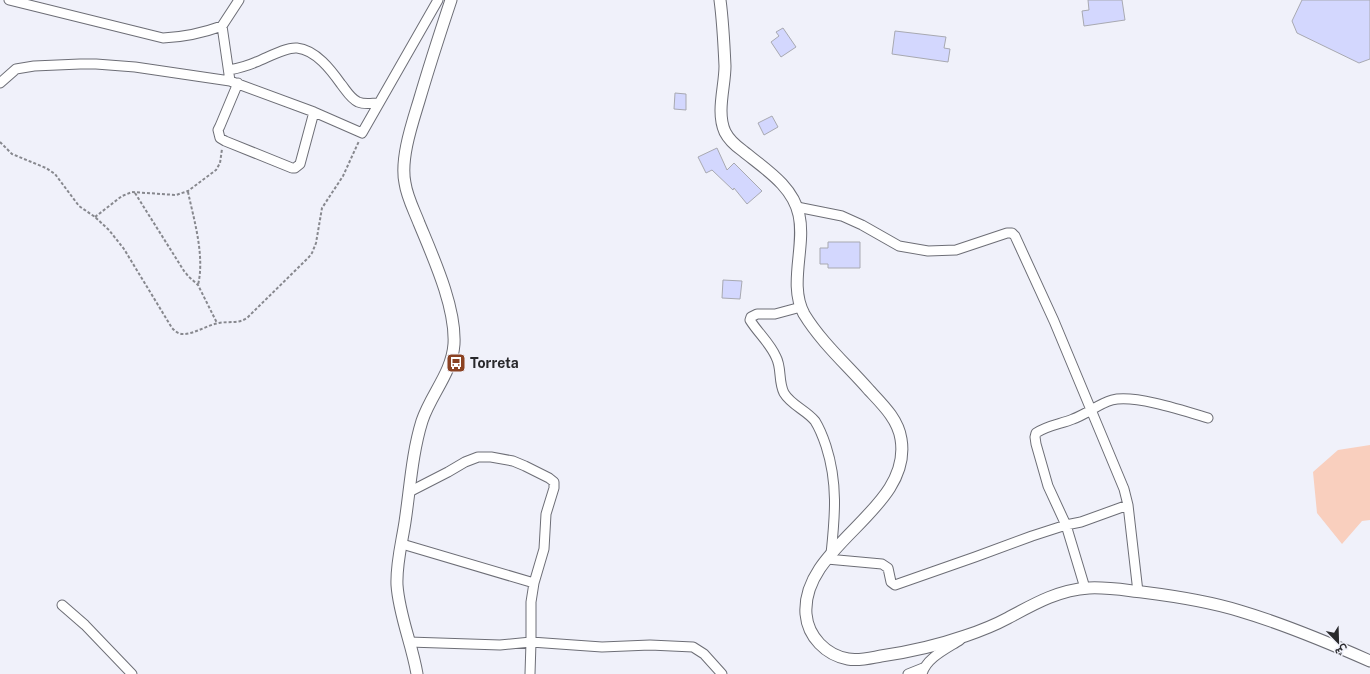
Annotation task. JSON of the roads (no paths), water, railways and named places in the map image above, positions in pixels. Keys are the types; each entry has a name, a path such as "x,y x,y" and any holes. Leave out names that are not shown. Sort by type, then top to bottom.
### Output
{"street":[{"path":"9,0 164,38 194,35 222,26 239,0"},
{"path":"0,83 16,68 80,64 135,67 234,82 314,112 362,134 438,0"},
{"path":"417,674 399,600 397,586 398,565 416,450 423,421 448,369 453,352 454,341 449,304 429,247 408,196 404,183 403,170 405,155 415,115 451,0"},
{"path":"720,0 725,68 721,109 722,125 729,138 782,184 791,196 797,207 801,226 798,284 801,307 810,323 822,338 891,415 900,431 902,444 901,463 891,487 882,500 829,557 817,573 807,600 806,612 808,625 817,642 826,650 849,659 895,654 967,636"},
{"path":"222,26 230,70 234,82 220,126 219,134 223,140 295,168 300,164 314,112"},
{"path":"230,70 255,63 292,48 303,49 319,59 356,101 363,103 379,103"},
{"path":"797,207 842,216 862,225 899,246 928,251 956,250 1007,233 1012,233 1017,239 1054,321 1118,474 1128,505 1138,592"},
{"path":"801,307 775,314 753,315 750,320 768,343 777,358 781,384 784,392 793,403 809,415 815,422 820,429 830,456 835,490 836,512 829,557"},
{"path":"1085,588 1066,525 1048,486 1036,444 1036,433 1042,429 1074,419 1106,402 1119,399 1139,400 1208,418"},
{"path":"409,492 465,462 478,457 491,457 513,461 550,478 554,482 554,488 546,514 544,549 534,583 531,602 530,674"},
{"path":"829,557 882,564 888,568 891,582 895,585 975,558 1032,536 1066,525 1081,522 1128,505"},
{"path":"402,544 534,583"},
{"path":"908,674 922,671 930,660 967,636 1059,593 1085,588 1110,589 1172,596 1237,610 1305,633 1370,661"},
{"path":"62,605 85,625 132,674"},
{"path":"409,642 500,645 531,642 602,647 650,645 693,647 704,654 722,674"}],"place":[{"name":"Torreta","path":"456,363"}]}
